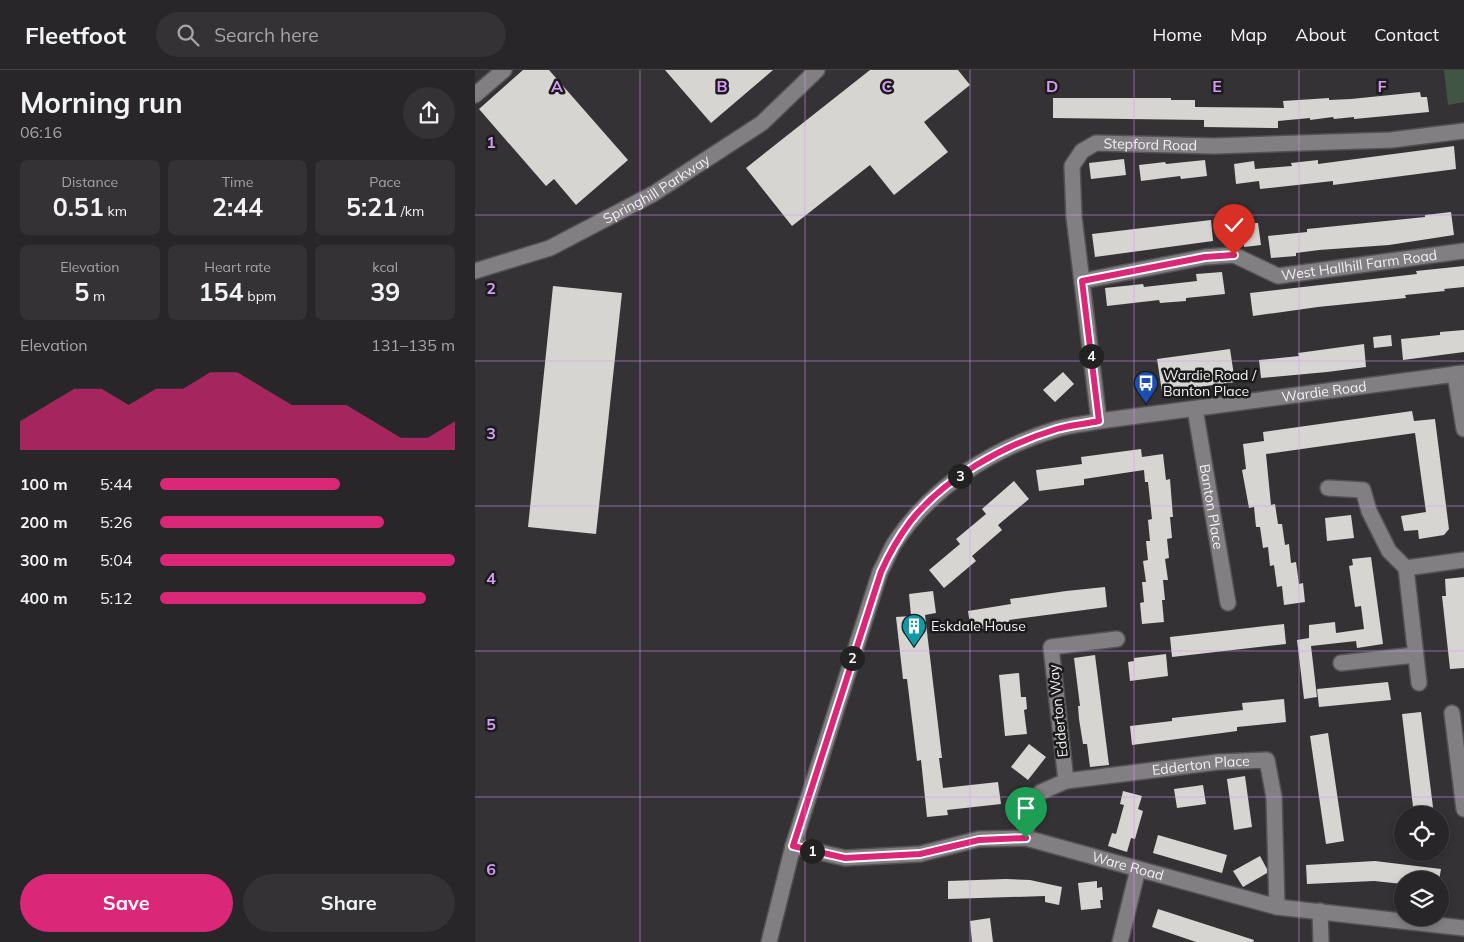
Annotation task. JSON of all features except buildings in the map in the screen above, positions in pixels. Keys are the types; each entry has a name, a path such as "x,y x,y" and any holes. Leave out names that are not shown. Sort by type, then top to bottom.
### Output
{"street":[{"path":"475,95 504,70"},
{"name":"Springhill Parkway","path":"475,271 550,248 653,194 762,123 817,70"},
{"name":"Stepford Road","path":"1099,421 1074,217 1072,166 1082,151 1097,143 1214,146 1391,140 1464,130"},
{"name":"West Hallhill Farm Road","path":"1082,281 1205,257 1234,255 1278,276 1464,251"},
{"path":"1460,374 1464,429"},
{"name":"Wardie Road","path":"769,942 793,846 873,593 893,546 931,500 958,478 989,457 1051,431 1099,421 1460,374"},
{"name":"Banton Place","path":"1195,409 1228,604"},
{"path":"1328,488 1363,490 1369,511 1389,551 1406,568 1419,683"},
{"path":"1406,568 1464,560"},
{"name":"Edderton Way","path":"1066,781 1051,647 1117,639"},
{"path":"1341,663 1415,654"},
{"path":"1452,713 1464,809"},
{"name":"Edderton Place","path":"1026,838 1028,807 1041,792 1066,781 1218,762 1267,760 1274,797 1277,906"},
{"name":"Ware Road","path":"793,846 845,858 920,854 979,840 1026,838 1277,906 1462,928"},
{"path":"1120,942 1137,869"},
{"path":"1320,912 1321,942"},
{"path":"1462,928 1464,912"}],"green space":[{"path":"1444,70 1464,70 1464,102 1448,105"}],"place":[{"name":"Wardie Road / Banton Place","path":"1146,404"},
{"name":"Eskdale House","path":"914,647"}],"route":[{"path":"1026,838 979,840 920,854 845,858 793,846 870,600 893,546 911,521 931,500 958,478 989,457 1037,436 1059,429 1099,421 1082,281 1205,257 1234,255"}]}
